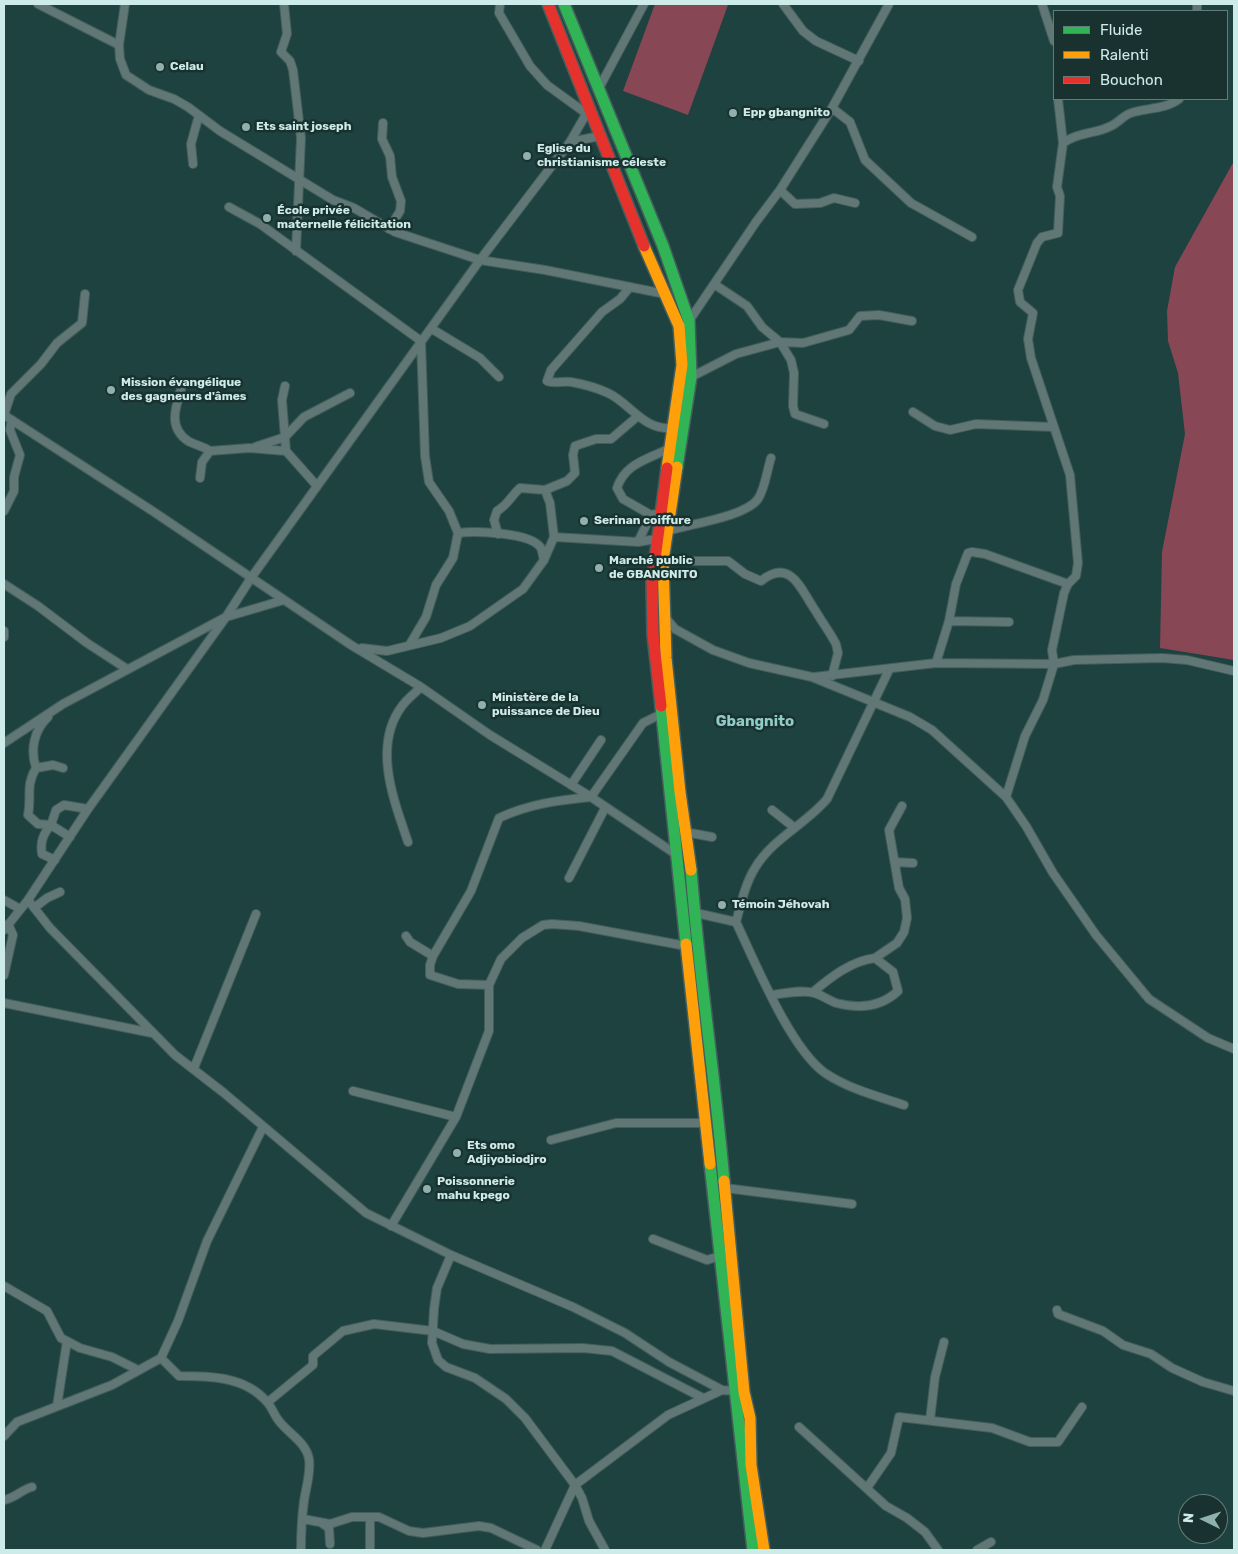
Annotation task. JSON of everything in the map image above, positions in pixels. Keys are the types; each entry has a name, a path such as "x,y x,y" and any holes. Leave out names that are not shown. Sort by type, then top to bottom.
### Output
{"main road":[{"path":"548,4 588,112 600,136 626,205 679,326 681,341 682,365 670,448 655,514 663,561 666,658 680,834 677,855 720,1256 728,1390 753,1550"},
{"path":"564,4 666,254 690,321 691,376 652,582 653,634 661,714 680,834 696,913 697,948 715,1079 744,1392 750,1418 751,1465 764,1550"}],"street":[{"path":"38,4 119,45"},
{"path":"126,4 119,45 120,59 126,75 149,90 174,99 220,131 333,200 354,208 389,229 480,260 545,270 665,294"},
{"path":"284,4 288,34 281,52 290,61 293,70 301,138 296,251"},
{"path":"4,975 13,935 6,927 28,900 88,808 226,617 251,578 480,260 570,142 588,112 547,85 530,66 499,13 500,4"},
{"path":"598,90 644,4"},
{"path":"783,4 803,31 816,41 859,61"},
{"path":"690,321 756,222 780,190 832,108 889,4"},
{"path":"1042,4 1050,16 1053,35"},
{"path":"1006,797 1025,736 1043,700 1054,664 1052,650 1060,607 1068,584 1076,576 1078,563 1070,475 1031,358 1028,339 1033,313 1020,302 1018,290 1037,243 1042,237 1058,233 1060,196 1057,186 1063,143 1058,100"},
{"path":"1063,143 1076,136 1108,128 1128,114 1169,106 1178,100"},
{"path":"832,108 850,122 865,160 911,203 972,237"},
{"path":"193,164 191,144 199,115"},
{"path":"383,123 382,139 390,156 392,177 401,201 400,211 389,229"},
{"path":"570,142 600,136"},
{"path":"780,190 795,204 820,204 834,198 856,203"},
{"path":"229,207 260,224 421,341"},
{"path":"714,284 747,306 762,327 780,342 791,360 794,373 793,406 795,414 824,424"},
{"path":"630,287 620,300 602,312 547,378 552,383 569,382 609,393 638,416 665,428 673,428"},
{"path":"86,294 82,323 57,343 11,394 4,415 154,512 351,644 591,797 677,855"},
{"path":"691,376 736,354 780,342 803,343 849,330 860,316 867,314 912,321"},
{"path":"432,329 480,358 499,377"},
{"path":"410,644 426,617 436,585 453,558 458,533 449,511 429,482 425,456 421,341"},
{"path":"182,383 174,422 177,432 190,442 202,445 210,451 249,448 286,451"},
{"path":"284,386 282,400 286,451 317,486"},
{"path":"249,448 285,437 304,417 350,393"},
{"path":"913,412 936,426 950,430 976,424 998,423 1053,426"},
{"path":"498,534 494,520 497,511 508,504 520,488 545,490 566,481 575,474 574,446 596,439 611,439 638,416"},
{"path":"4,510 14,491 14,476 20,455 10,430 12,420"},
{"path":"638,542 655,514 623,499 618,488 621,477 642,460 670,448"},
{"path":"200,478 202,462 210,451"},
{"path":"554,537 638,542 660,539 668,531 702,524 751,506 759,498 771,458"},
{"path":"351,644 371,651 387,651 441,638 470,626 524,589 544,560 554,537 550,503 545,490"},
{"path":"458,533 472,531 532,540 540,548 544,560"},
{"path":"936,663 949,621 958,576 968,553 972,552 1015,564 1068,584"},
{"path":"663,561 728,561 744,574 760,581 769,575 780,573 792,576 803,588 836,644 838,653 832,676"},
{"path":"4,584 127,669"},
{"path":"4,743 63,704 226,617 284,600"},
{"path":"664,617 675,629 713,650 750,663 812,677 874,704 910,717 932,730 1006,797 1026,826 1053,874 1096,935 1149,999 1208,1038 1234,1049"},
{"path":"949,621 1009,622"},
{"path":"4,631 4,637"},
{"path":"812,677 889,670 936,663 1054,664 1074,660 1162,658 1187,660 1234,671"},
{"path":"889,670 827,799 817,811 765,854 755,868 745,889 736,922 771,995 805,1054 825,1073 850,1087 904,1105"},
{"path":"408,842 390,784 388,741 392,724 401,707 421,687"},
{"path":"18,733 38,729 63,704"},
{"path":"489,985 458,984 436,978 429,972 433,956 470,891 499,818 516,811 553,801 591,797 643,723 661,714"},
{"path":"36,768 33,760 38,729"},
{"path":"571,785 601,740"},
{"path":"63,768 53,765 36,768 29,780 31,796 28,815 38,824 51,825 70,836"},
{"path":"55,860 42,854 40,845 51,825 56,810 64,805 88,808"},
{"path":"813,992 844,969 875,958 897,943 904,932 907,918 905,899 899,888 890,830 902,806"},
{"path":"569,878 605,808"},
{"path":"772,810 795,828"},
{"path":"662,844 680,834 712,837"},
{"path":"895,862 913,863"},
{"path":"34,908 47,898 60,892"},
{"path":"4,900 20,909"},
{"path":"28,900 50,928 175,1055 194,1068 366,1212 451,1255 573,1307 631,1337 669,1362 728,1390"},
{"path":"696,913 736,922"},
{"path":"194,1068 256,914"},
{"path":"391,1226 456,1117 489,1031 489,985 501,959 522,938 543,925 579,926 686,946"},
{"path":"406,936 410,942 433,956"},
{"path":"771,995 813,992 834,1002 847,1005 881,1004 888,1001 898,991 898,981 893,972 875,958"},
{"path":"4,1003 152,1033"},
{"path":"353,1091 456,1117"},
{"path":"551,1140 616,1123 706,1123"},
{"path":"4,1436 17,1422 112,1385 136,1370 161,1358 178,1321 207,1241 264,1127"},
{"path":"725,1188 852,1204"},
{"path":"653,1239 707,1260 720,1256"},
{"path":"451,1255 437,1288 432,1343 438,1360 446,1367 475,1378 506,1399 530,1425 575,1486 582,1498 589,1521 605,1550"},
{"path":"4,1286 47,1311 61,1338 112,1358 136,1370"},
{"path":"1057,1310 1058,1314 1103,1331 1123,1345 1151,1354 1172,1368 1203,1382 1234,1391"},
{"path":"268,1402 314,1365 313,1356 343,1331 374,1324 433,1331 463,1344 490,1349 583,1348 612,1351 702,1398"},
{"path":"57,1406 67,1341"},
{"path":"930,1420 935,1377 944,1342"},
{"path":"161,1358 178,1376 205,1376 234,1381 252,1388 268,1402 279,1421 303,1446 309,1459 301,1550"},
{"path":"545,1550 575,1486 668,1415 702,1398 728,1390"},
{"path":"867,1488 891,1453 898,1417 992,1428 1030,1442 1058,1442 1082,1407"},
{"path":"799,1427 886,1506 907,1518 925,1532 938,1550"},
{"path":"4,1500 15,1498 25,1489 32,1487"},
{"path":"303,1519 330,1524 352,1517 379,1517 409,1531 423,1533 485,1527 537,1550"},
{"path":"370,1517 370,1550"},
{"path":"321,1523 328,1528 330,1544"},
{"path":"977,1550 991,1542"}],"shaded area":[{"path":"655,4 728,5 688,115 623,91"},
{"path":"1234,161 1234,660 1160,648 1162,552 1185,434 1178,373 1168,341 1167,311 1175,267"}],"traffic: fast":[{"path":"564,4 663,246 689,321 691,377 677,467"},
{"path":"661,706 686,944"},
{"path":"691,870 724,1181"},
{"path":"710,1164 753,1550"}],"traffic: slow":[{"path":"644,246 679,326 682,365 667,468"},
{"path":"677,467 663,561 666,658 680,792 691,870"},
{"path":"686,944 710,1164"},
{"path":"724,1181 744,1392 750,1418 751,1465 764,1550"}],"traffic: jam":[{"path":"548,4 644,246"},
{"path":"661,706 653,635 652,582 667,468"}],"place":[{"name":"Celau","path":"160,67"},
{"name":"Epp gbangnito","path":"733,113"},
{"name":"Ets saint joseph","path":"246,127"},
{"name":"Eglise du christianisme céleste","path":"527,156"},
{"name":"École privée maternelle félicitation","path":"267,218"},
{"name":"Mission évangélique des gagneurs d'âmes","path":"111,390"},
{"name":"Serinan coiffure","path":"584,521"},
{"name":"Marché public de GBANGNITO","path":"599,568"},
{"name":"Ministère de la puissance de Dieu","path":"482,705"},
{"name":"Témoin Jéhovah","path":"722,905"},
{"name":"Ets omo Adjiyobiodjro","path":"457,1153"},
{"name":"Poissonnerie mahu kpego","path":"427,1189"}],"district":[{"name":"Gbangnito","path":"755,722"}]}
